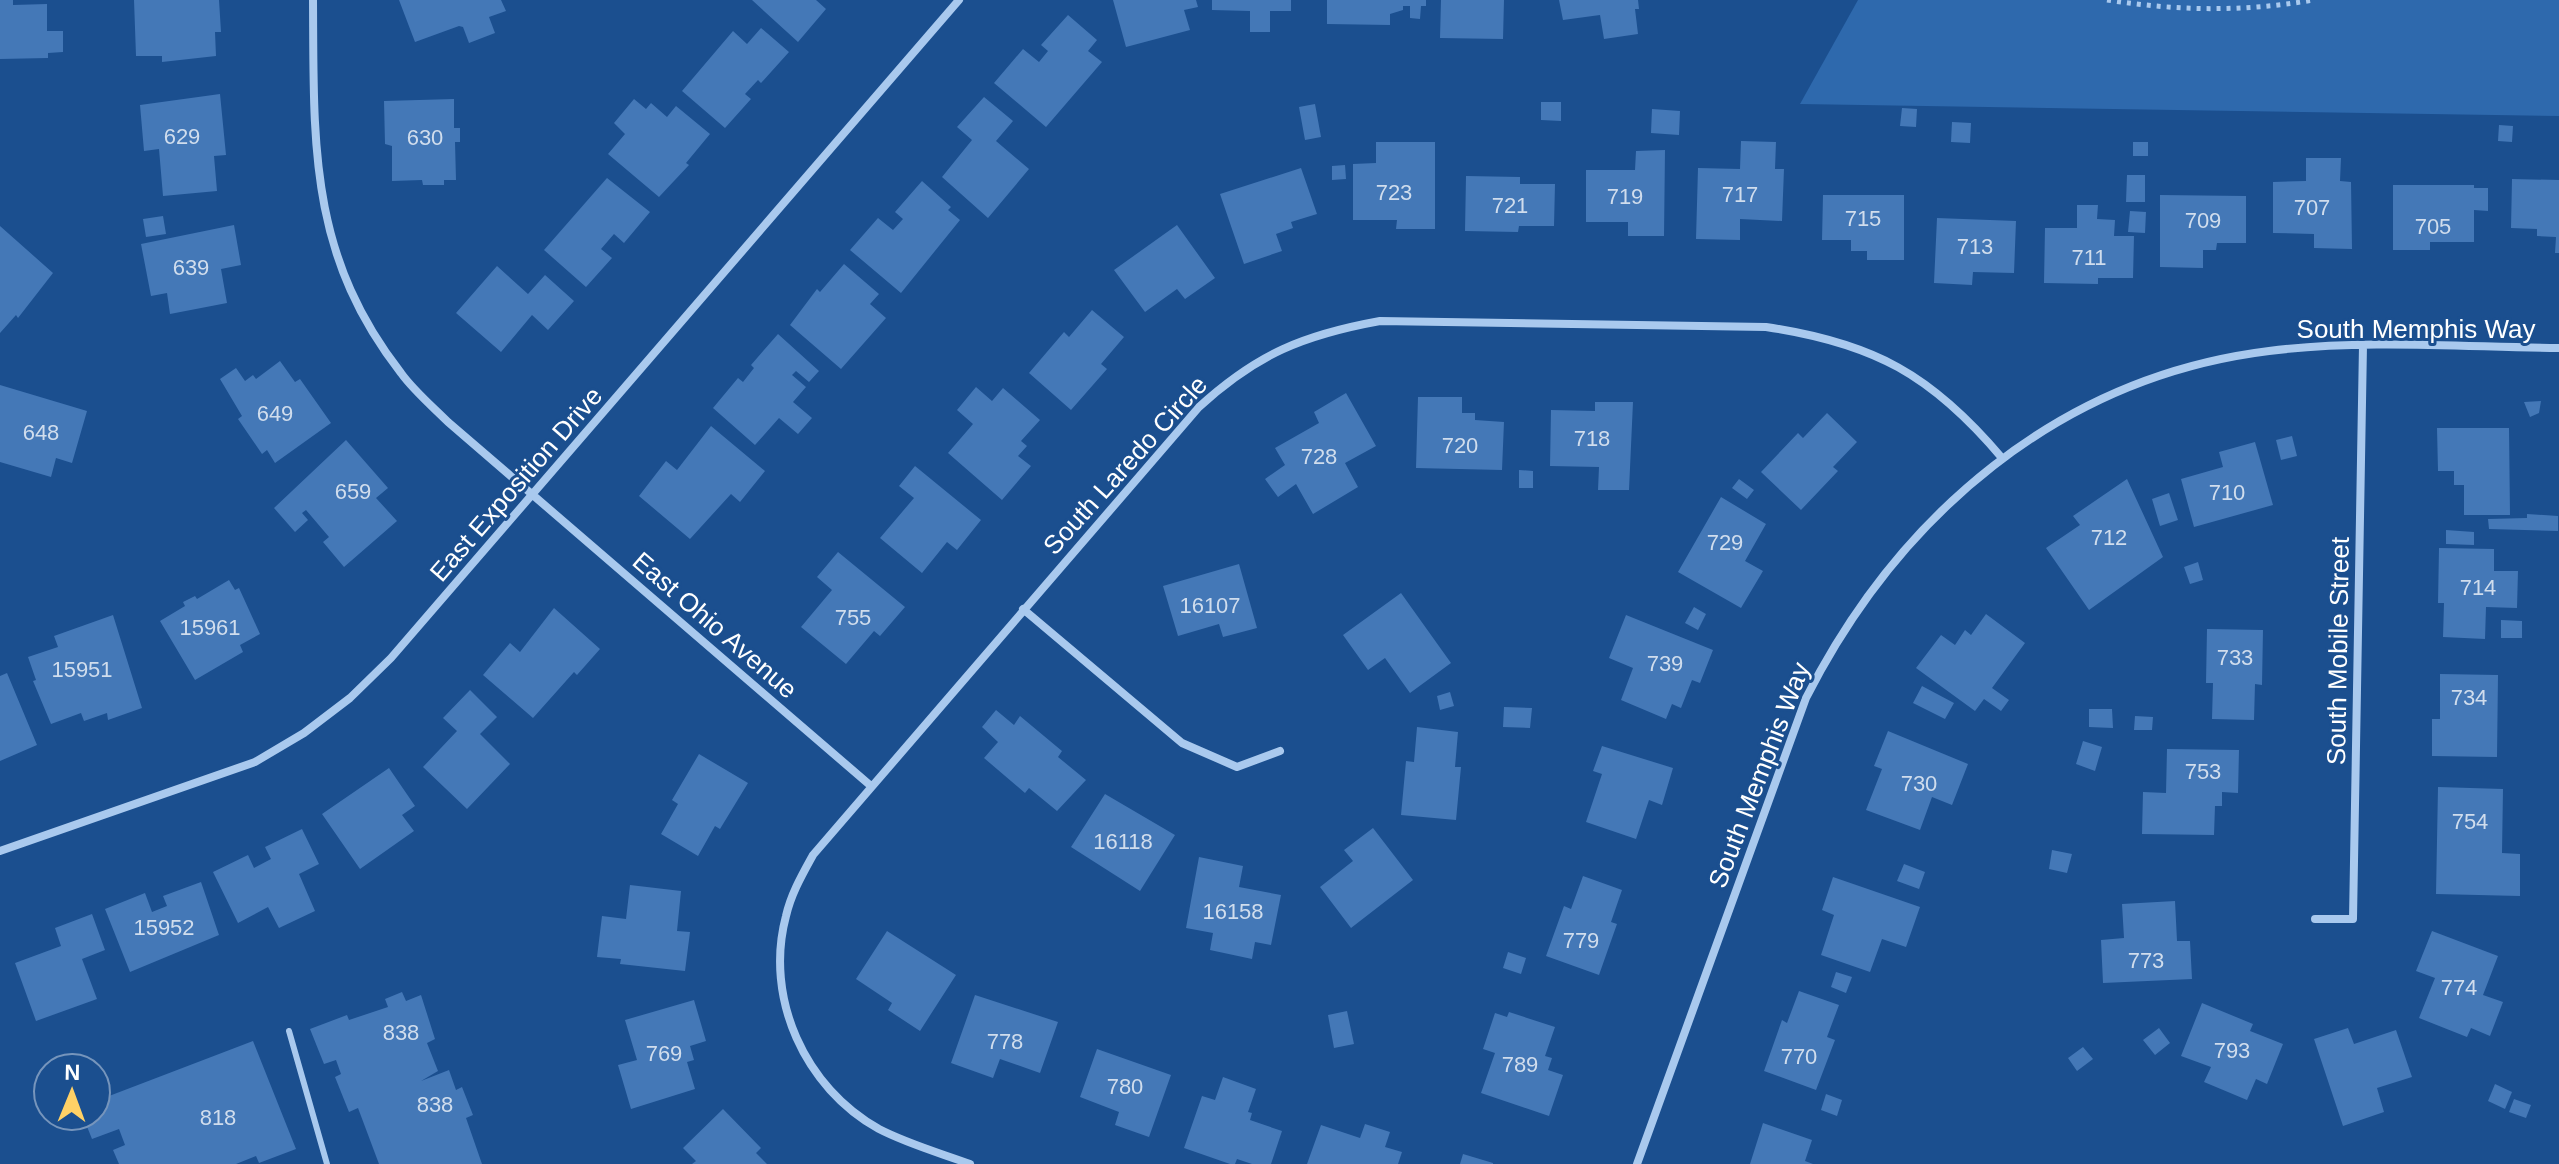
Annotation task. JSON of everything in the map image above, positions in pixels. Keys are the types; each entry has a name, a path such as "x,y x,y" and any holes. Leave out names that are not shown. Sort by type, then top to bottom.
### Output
{"street":[{"name":"East Ohio Avenue","path":"313,0 315,154 323,214 341,271 367,325 402,375 448,422 871,786"},
{"name":"East Exposition Drive","path":"0,851 255,762 304,733 350,698 391,658 959,0"},
{"name":"South Laredo Circle","path":"970,1164 891,1134 845,1106 812,1069 794,1034 782,996 779,957 785,918 794,890 813,855 871,786 1199,407 1231,377 1268,353 1322,331 1380,321 1766,327 1815,334 1863,349 1908,371 1949,400 2002,458"},
{"name":"South Memphis Way","path":"1637,1164 1788,743 1834,643 1869,590 1909,542 1953,498 2002,458 2090,406 2147,381 2208,363 2269,351 2363,345 2559,348"},
{"name":"South Mobile Street","path":"2315,919 2353,919 2363,345"},
{"path":"1023,609 1182,743 1237,767 1280,751"}],"lane":[{"path":"289,1031 327,1164"}],"path":[{"path":"2107,0 2202,11 2266,8 2314,0"}],"shaded area":[{"path":"1858,0 2559,0 2559,116 1800,104"}],"building":[{"path":"0,0 13,0 13,5 47,4 47,31 63,31 63,52 48,53 48,58 0,59"},
{"path":"134,0 219,0 221,32 215,32 216,56 162,62 162,56 136,56"},
{"path":"399,0 501,0 506,11 489,17 495,33 469,43 463,27 459,26 415,42"},
{"path":"752,0 816,0 826,9 798,42"},
{"path":"1113,0 1196,0 1198,7 1184,10 1190,30 1126,47"},
{"path":"1212,0 1291,0 1291,11 1270,11 1270,32 1250,32 1250,11 1212,10"},
{"path":"1327,0 1426,0 1426,6 1421,6 1420,19 1410,18 1410,6 1403,6 1403,10 1390,14 1390,25 1327,24"},
{"path":"1441,0 1504,0 1503,39 1440,38"},
{"path":"1559,0 1638,0 1639,9 1635,9 1638,34 1604,39 1600,15 1563,20"},
{"path":"1068,15 1097,40 1088,51 1102,62 1046,127 994,83 1023,49 1039,62 1048,51 1041,45"},
{"path":"761,28 789,52 761,83 758,80 745,94 751,99 725,128 682,91 733,31 747,44"},
{"path":"220,94 226,155 214,156 217,191 163,196 159,149 144,151 140,105"},
{"path":"984,97 1013,121 996,141 1029,169 988,218 942,177 972,140 957,127"},
{"path":"454,99 454,128 460,128 460,142 455,142 456,180 444,180 444,185 423,185 422,180 392,181 392,146 385,144 384,101"},
{"path":"634,99 646,109 651,103 667,117 676,106 710,134 686,163 689,165 659,197 608,154 625,134 614,123"},
{"path":"1541,102 1561,102 1561,121 1541,120"},
{"path":"1315,104 1321,137 1305,140 1299,107"},
{"path":"1902,108 1917,109 1916,127 1900,126"},
{"path":"1652,109 1680,111 1679,135 1651,133"},
{"path":"1952,122 1971,123 1970,143 1951,142"},
{"path":"2499,125 2513,126 2512,142 2498,141"},
{"path":"1741,141 1776,142 1775,169 1784,169 1782,221 1740,219 1740,240 1696,239 1698,168 1740,169"},
{"path":"1376,142 1435,142 1435,229 1396,229 1397,220 1353,220 1353,164 1376,163"},
{"path":"2133,142 2148,142 2148,156 2133,156"},
{"path":"1665,150 1664,236 1628,236 1628,222 1586,222 1586,170 1635,170 1636,151"},
{"path":"2306,158 2341,158 2340,181 2351,182 2352,249 2314,248 2314,234 2273,233 2273,182 2306,181"},
{"path":"1345,165 1346,179 1332,180 1332,166"},
{"path":"1301,168 1317,214 1291,222 1293,228 1276,234 1282,251 1244,264 1220,194"},
{"path":"2127,175 2145,175 2145,202 2126,202"},
{"path":"1466,176 1520,177 1520,184 1555,184 1554,226 1519,226 1518,232 1465,231"},
{"path":"607,178 650,212 624,243 614,234 601,249 612,258 586,287 544,250"},
{"path":"2512,179 2559,180 2559,253 2555,253 2556,237 2537,236 2537,229 2511,228"},
{"path":"922,181 951,207 948,210 960,220 901,293 850,250 878,218 893,230 903,219 895,212"},
{"path":"2393,185 2474,185 2474,188 2488,188 2488,211 2474,210 2474,242 2430,242 2430,250 2393,250"},
{"path":"1823,195 1904,195 1904,260 1867,260 1867,251 1851,251 1851,240 1822,240"},
{"path":"2160,195 2246,196 2246,243 2217,243 2216,250 2203,250 2203,268 2160,267"},
{"path":"2077,205 2098,205 2097,219 2115,220 2114,236 2134,236 2133,278 2098,278 2098,284 2044,283 2045,228 2077,228"},
{"path":"2130,211 2146,212 2145,233 2128,232"},
{"path":"163,216 166,234 146,237 143,219"},
{"path":"1937,218 2016,221 2014,273 1973,272 1972,285 1934,283"},
{"path":"234,225 241,265 221,269 227,303 170,314 167,293 151,296 141,244"},
{"path":"1177,225 1215,278 1185,299 1177,289 1145,312 1114,270"},
{"path":"0,226 53,273 18,318 16,315 0,333"},
{"path":"844,264 879,294 870,304 886,318 841,369 790,325 817,289 820,292"},
{"path":"497,266 528,294 545,275 574,301 548,330 532,315 501,352 456,313"},
{"path":"1092,310 1124,337 1101,364 1107,369 1071,410 1029,373 1064,332 1069,337"},
{"path":"778,334 819,371 809,382 796,371 792,375 806,387 793,402 812,418 798,434 779,418 755,445 713,408 738,378 743,382 754,368 751,365"},
{"path":"280,361 295,382 300,379 331,423 275,463 267,450 262,454 238,419 242,416 220,379 236,368 245,381 253,375 256,379"},
{"path":"0,385 87,411 72,463 56,458 51,477 0,462"},
{"path":"976,387 992,401 1003,388 1040,420 1021,441 1027,446 1018,456 1031,466 1002,500 948,453 973,424 957,410"},
{"path":"1346,393 1376,446 1345,463 1358,487 1313,514 1296,484 1278,497 1265,479 1285,465 1275,448 1319,423 1314,412"},
{"path":"1418,397 1462,397 1462,413 1475,413 1475,420 1504,422 1502,470 1416,468"},
{"path":"2541,401 2539,413 2530,417 2524,402"},
{"path":"1595,402 1633,402 1629,490 1598,490 1599,467 1550,466 1551,410 1595,411"},
{"path":"1827,413 1857,442 1833,467 1838,471 1801,510 1761,472 1798,433 1803,438"},
{"path":"711,426 765,471 740,502 731,494 690,539 639,496 666,461 677,470"},
{"path":"2437,428 2509,428 2510,515 2464,515 2464,485 2454,485 2454,471 2438,471"},
{"path":"2292,436 2297,456 2281,460 2276,440"},
{"path":"346,440 388,488 376,498 397,521 344,567 323,542 329,537 306,510 302,513 308,520 295,532 274,508"},
{"path":"2255,442 2273,505 2194,527 2181,479 2223,467 2219,452"},
{"path":"915,466 981,520 957,550 947,542 922,573 880,538 914,498 899,486"},
{"path":"1519,470 1533,471 1533,488 1519,488"},
{"path":"1739,479 1754,490 1747,499 1732,488"},
{"path":"2127,479 2163,557 2089,610 2046,548 2080,525 2073,516"},
{"path":"2169,493 2178,520 2160,526 2152,499"},
{"path":"1721,497 1766,524 1745,561 1763,571 1741,608 1678,572"},
{"path":"2527,514 2558,516 2558,531 2489,529 2488,519 2527,518"},
{"path":"2446,530 2474,532 2474,545 2446,544"},
{"path":"2439,548 2494,549 2494,571 2518,571 2517,608 2486,607 2485,639 2443,637 2444,603 2438,603"},
{"path":"838,552 905,607 880,636 874,631 846,664 801,627 832,590 817,577"},
{"path":"2198,562 2203,580 2190,584 2184,567"},
{"path":"1239,564 1257,628 1223,637 1219,624 1178,636 1163,586"},
{"path":"229,580 235,590 239,588 260,634 240,645 243,652 195,680 160,621 185,606 183,602 195,596 197,599"},
{"path":"1401,593 1451,663 1410,693 1385,658 1368,670 1343,635"},
{"path":"1694,607 1706,614 1698,630 1685,623"},
{"path":"554,608 600,649 577,675 574,672 533,718 483,675 510,643 520,652"},
{"path":"1986,614 2025,643 1992,688 2009,700 2001,711 1984,699 1975,711 1916,668 1941,635 1955,645 1965,630 1971,635"},
{"path":"113,615 142,708 108,720 107,713 84,721 81,713 51,724 33,681 36,680 28,657 58,647 54,636"},
{"path":"1626,615 1713,650 1700,683 1692,680 1681,708 1672,704 1666,719 1621,700 1633,668 1609,658"},
{"path":"2501,620 2522,621 2522,638 2501,638"},
{"path":"2207,629 2263,630 2262,685 2255,684 2254,720 2212,719 2213,683 2206,683"},
{"path":"7,673 37,745 0,761 0,676"},
{"path":"2440,674 2498,675 2497,757 2432,756 2432,719 2440,719"},
{"path":"1922,686 1954,703 1945,719 1913,703"},
{"path":"470,690 497,717 480,734 510,764 467,809 423,767 457,731 443,718"},
{"path":"1450,692 1454,706 1440,710 1437,696"},
{"path":"1504,707 1532,708 1530,728 1503,727"},
{"path":"2089,709 2112,709 2113,728 2089,727"},
{"path":"996,710 1014,725 1020,716 1062,751 1058,757 1086,780 1057,811 1029,788 1025,793 984,758 998,742 982,727"},
{"path":"2135,716 2153,717 2152,730 2134,730"},
{"path":"1417,727 1458,732 1455,767 1461,767 1456,820 1401,815 1406,761 1414,762"},
{"path":"1888,731 1968,764 1952,805 1932,797 1920,830 1866,810 1882,769 1874,766"},
{"path":"2083,741 2102,747 2095,771 2076,764"},
{"path":"1602,746 1673,768 1662,805 1649,800 1636,839 1586,822 1602,774 1593,771"},
{"path":"2167,749 2239,750 2238,793 2222,792 2222,806 2215,806 2214,835 2142,834 2143,792 2166,793"},
{"path":"699,754 748,783 720,829 715,826 698,856 661,834 678,804 672,800"},
{"path":"389,768 415,806 402,815 414,831 360,869 322,814"},
{"path":"2438,787 2503,789 2502,853 2520,854 2520,896 2436,894"},
{"path":"1105,794 1175,835 1140,891 1071,847"},
{"path":"1373,828 1413,880 1351,928 1320,887 1353,861 1344,850"},
{"path":"302,829 319,864 299,874 315,911 279,928 268,907 238,923 213,872 248,855 254,868 271,859 265,847"},
{"path":"2052,850 2072,854 2067,873 2049,869"},
{"path":"1199,857 1243,866 1239,887 1281,895 1271,945 1255,942 1252,959 1210,950 1213,933 1186,928"},
{"path":"1904,864 1925,872 1919,889 1897,881"},
{"path":"1583,876 1622,890 1611,922 1617,924 1599,975 1546,956 1564,906 1571,909"},
{"path":"1833,877 1920,907 1906,947 1882,939 1870,972 1821,955 1834,915 1822,910"},
{"path":"201,882 219,935 130,972 105,909 145,893 152,912 167,906 163,896"},
{"path":"630,885 681,891 677,931 690,932 685,971 620,964 621,959 597,957 602,916 626,919"},
{"path":"2175,901 2177,941 2190,941 2192,979 2103,983 2101,940 2124,938 2122,904"},
{"path":"92,914 105,950 82,959 97,999 36,1021 15,963 61,946 55,928"},
{"path":"887,931 956,975 920,1031 888,1010 892,1003 856,979"},
{"path":"2432,931 2498,956 2483,995 2503,1002 2490,1036 2471,1028 2467,1037 2419,1018 2435,978 2416,971"},
{"path":"1508,952 1526,958 1521,974 1503,968"},
{"path":"1836,972 1852,977 1846,993 1831,987"},
{"path":"1799,991 1839,1005 1827,1037 1835,1040 1816,1090 1764,1071 1782,1020 1787,1023"},
{"path":"402,992 406,1001 421,995 435,1039 427,1043 438,1071 421,1081 449,1070 456,1090 462,1087 473,1115 466,1118 482,1164 379,1164 358,1108 349,1112 335,1077 341,1074 336,1060 324,1064 310,1029 347,1015 349,1020 388,1007 385,999"},
{"path":"975,995 1058,1022 1040,1073 1000,1059 993,1078 951,1063"},
{"path":"694,1000 706,1041 690,1046 694,1060 687,1062 695,1089 631,1109 618,1065 637,1060 625,1020"},
{"path":"2202,1003 2253,1024 2250,1031 2283,1044 2267,1084 2256,1079 2247,1100 2204,1082 2211,1067 2181,1056"},
{"path":"1347,1011 1354,1044 1334,1048 1328,1015"},
{"path":"1509,1012 1555,1027 1545,1056 1552,1058 1548,1070 1563,1075 1549,1116 1481,1093 1495,1053 1483,1049 1495,1013 1507,1017"},
{"path":"2159,1028 2170,1043 2155,1055 2143,1040"},
{"path":"2348,1028 2354,1044 2396,1030 2412,1077 2377,1088 2384,1112 2343,1126 2314,1039"},
{"path":"253,1041 296,1149 259,1163 256,1156 236,1164 119,1164 113,1150 125,1145 119,1129 112,1132 112,1095"},
{"path":"2083,1047 2093,1059 2077,1071 2068,1058"},
{"path":"1097,1049 1171,1075 1149,1137 1115,1125 1119,1112 1080,1097"},
{"path":"1223,1077 1256,1089 1248,1112 1252,1113 1250,1120 1282,1131 1271,1164 1252,1164 1237,1159 1235,1164 1230,1164 1184,1148 1202,1096 1215,1100"},
{"path":"2495,1084 2512,1092 2505,1109 2488,1101"},
{"path":"1826,1094 1842,1100 1837,1116 1821,1110"},
{"path":"2514,1099 2531,1105 2526,1118 2509,1112"},
{"path":"723,1109 761,1148 756,1153 767,1164 692,1164 696,1161 683,1148"},
{"path":"1763,1123 1812,1140 1805,1161 1813,1164 1750,1164"},
{"path":"1365,1124 1390,1132 1385,1147 1402,1152 1398,1164 1307,1164 1321,1125 1360,1138"},
{"path":"89,1132 111,1132 92,1139"},
{"path":"1463,1154 1493,1163 1493,1164 1460,1164"}]}
